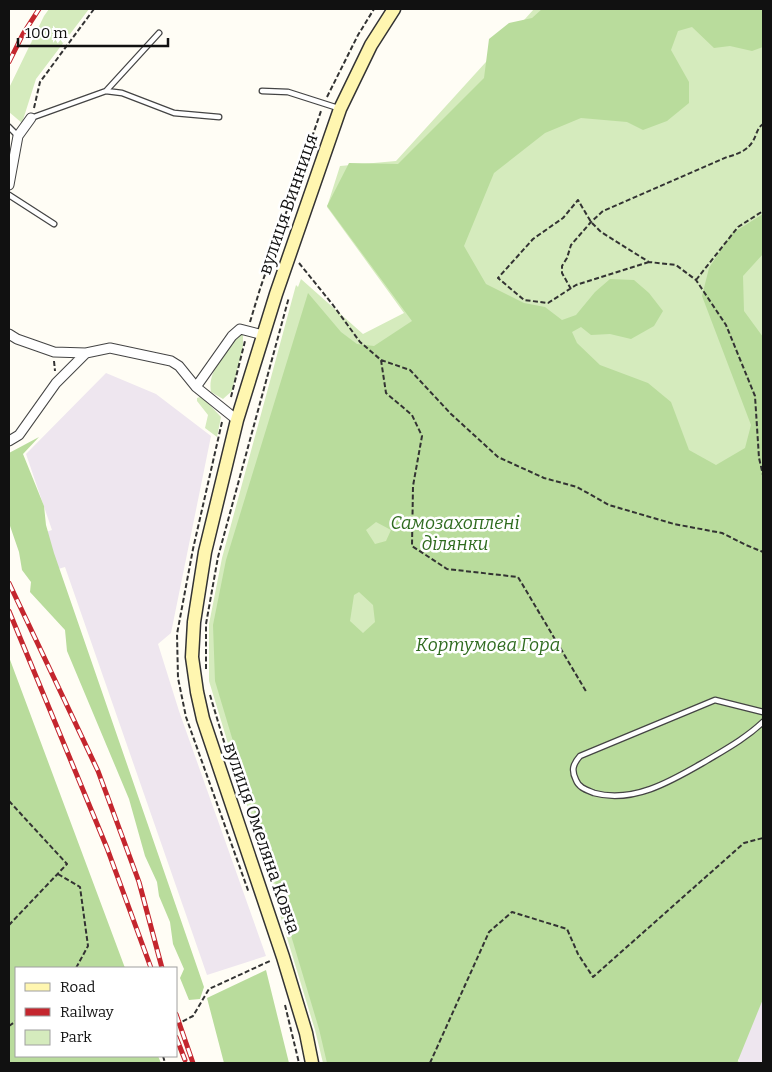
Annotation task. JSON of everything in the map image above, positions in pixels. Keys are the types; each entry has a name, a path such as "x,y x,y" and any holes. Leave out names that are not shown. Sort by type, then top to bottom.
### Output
{"main road":[{"name":"вулиця Винниця","path":"194,622 205,552 237,420 263,335 340,109 371,45 394,9"},
{"name":"вулиця Омеляна Ковча","path":"194,622 192,658 203,719 283,957 306,1032 312,1063"}],"street":[{"path":"9,185 18,136 31,118"},
{"path":"192,389 232,336 240,329 263,335"},
{"path":"9,334 17,339 54,352 86,353 110,348 171,361 179,366 192,389 237,420"},
{"path":"9,441 19,435 56,383 86,353"}],"lane":[{"path":"106,91 159,33"},
{"path":"31,118 106,91 122,93 174,113 219,116"},
{"path":"262,91 288,92 324,102 340,109"},
{"path":"9,126 18,136"},
{"path":"9,195 54,224"},
{"path":"763,712 715,700 580,756 574,763 572,770 576,783 584,790 606,796 632,794 667,783 747,737 763,722"}],"path":[{"path":"31,118 40,82 94,9"},
{"path":"230,402 260,289 324,102 358,34 374,9"},
{"path":"571,288 562,274 562,266 571,245 603,211 634,196 742,152 753,141 759,127 763,124"},
{"path":"649,262 601,232 591,222 578,200 563,218 533,239 498,278 524,300 548,303 576,285 649,262 676,265 696,280 726,325 755,396 759,458 763,475"},
{"path":"696,280 738,227 763,211"},
{"path":"289,256 301,264 360,342 381,360 410,370 451,414 498,457 544,478 577,487 610,505 674,524 722,533 763,552"},
{"path":"206,671 206,624 218,557 289,297"},
{"path":"54,352 56,383"},
{"path":"381,360 386,393 412,414 422,436 413,486 412,546 447,569 518,577 587,693"},
{"path":"209,690 228,756"},
{"path":"9,801 67,864 9,925"},
{"path":"430,1063 489,932 512,912 567,929 578,954 593,977 744,843 763,838"},
{"path":"58,874 80,887 88,946 77,967"},
{"path":"178,1024 193,1016 209,988 283,957"}],"shaded area":[{"path":"106,373 156,394 211,436 171,633 158,644 179,711 266,956 207,975 65,567 58,569 46,532 52,530 26,454"},
{"path":"763,950 763,1063 740,1063 716,988"}],"green space":[{"path":"49,9 89,9 36,79 22,123 9,112 9,88"},
{"name":"Кортумова Гора","path":"534,9 763,9 763,949 715,987 739,1063 323,1063 315,1030 209,681 209,624 222,558 296,285 298,287 301,279 363,334 404,313 327,207 340,166 396,161"},
{"name":"Кортумова Гора","path":"542,9 763,9 763,47 752,51 730,46 714,48 692,27 678,31 671,50 689,82 689,103 667,121 643,130 627,122 581,118 545,133 494,173 464,246 486,284 524,303 545,307 562,320 576,315 595,292 610,279 634,280 649,293 663,311 654,326 631,339 610,334 591,335 581,327 572,332 577,343 600,365 648,383 671,402 689,450 716,465 745,448 751,425 702,296 709,268 731,234 763,214 763,254 743,276 744,311 763,337 763,999 737,1063 327,1063 319,1029 215,681 213,625 226,560 308,293 341,332 357,344 374,346 412,321 327,206 349,163 398,164 484,78 489,39 509,23 532,18","holes":["376,522 391,530 386,541 375,544 366,530","359,592 373,605 375,622 363,633 350,621 354,595"]},
{"path":"243,334 243,347 232,391 223,399 211,392 212,377 218,362 237,335"},
{"path":"200,397 221,417 217,437 205,428 208,415 197,401 197,398"},
{"path":"39,437 23,454 44,506 46,525 54,553 204,987 200,999 189,1000 180,978 184,969 173,944 170,922 159,896 157,882 145,856 129,799 67,651 65,630 30,592 31,582 22,570 19,552 9,523 9,453"},
{"path":"9,657 125,967 15,967 15,1057 158,1057 161,1063 9,1063"},
{"path":"266,970 289,1063 224,1063 207,998"}],"railway":[{"path":"9,62 23,34 39,9"},
{"path":"9,583 98,771 139,882 162,967"},
{"path":"9,611 107,848 151,967"},
{"path":"178,1020 193,1063"},
{"path":"178,1042 185,1060"}],"park label":[{"name":"Самозахоплені ділянки","path":"455,533"}]}
